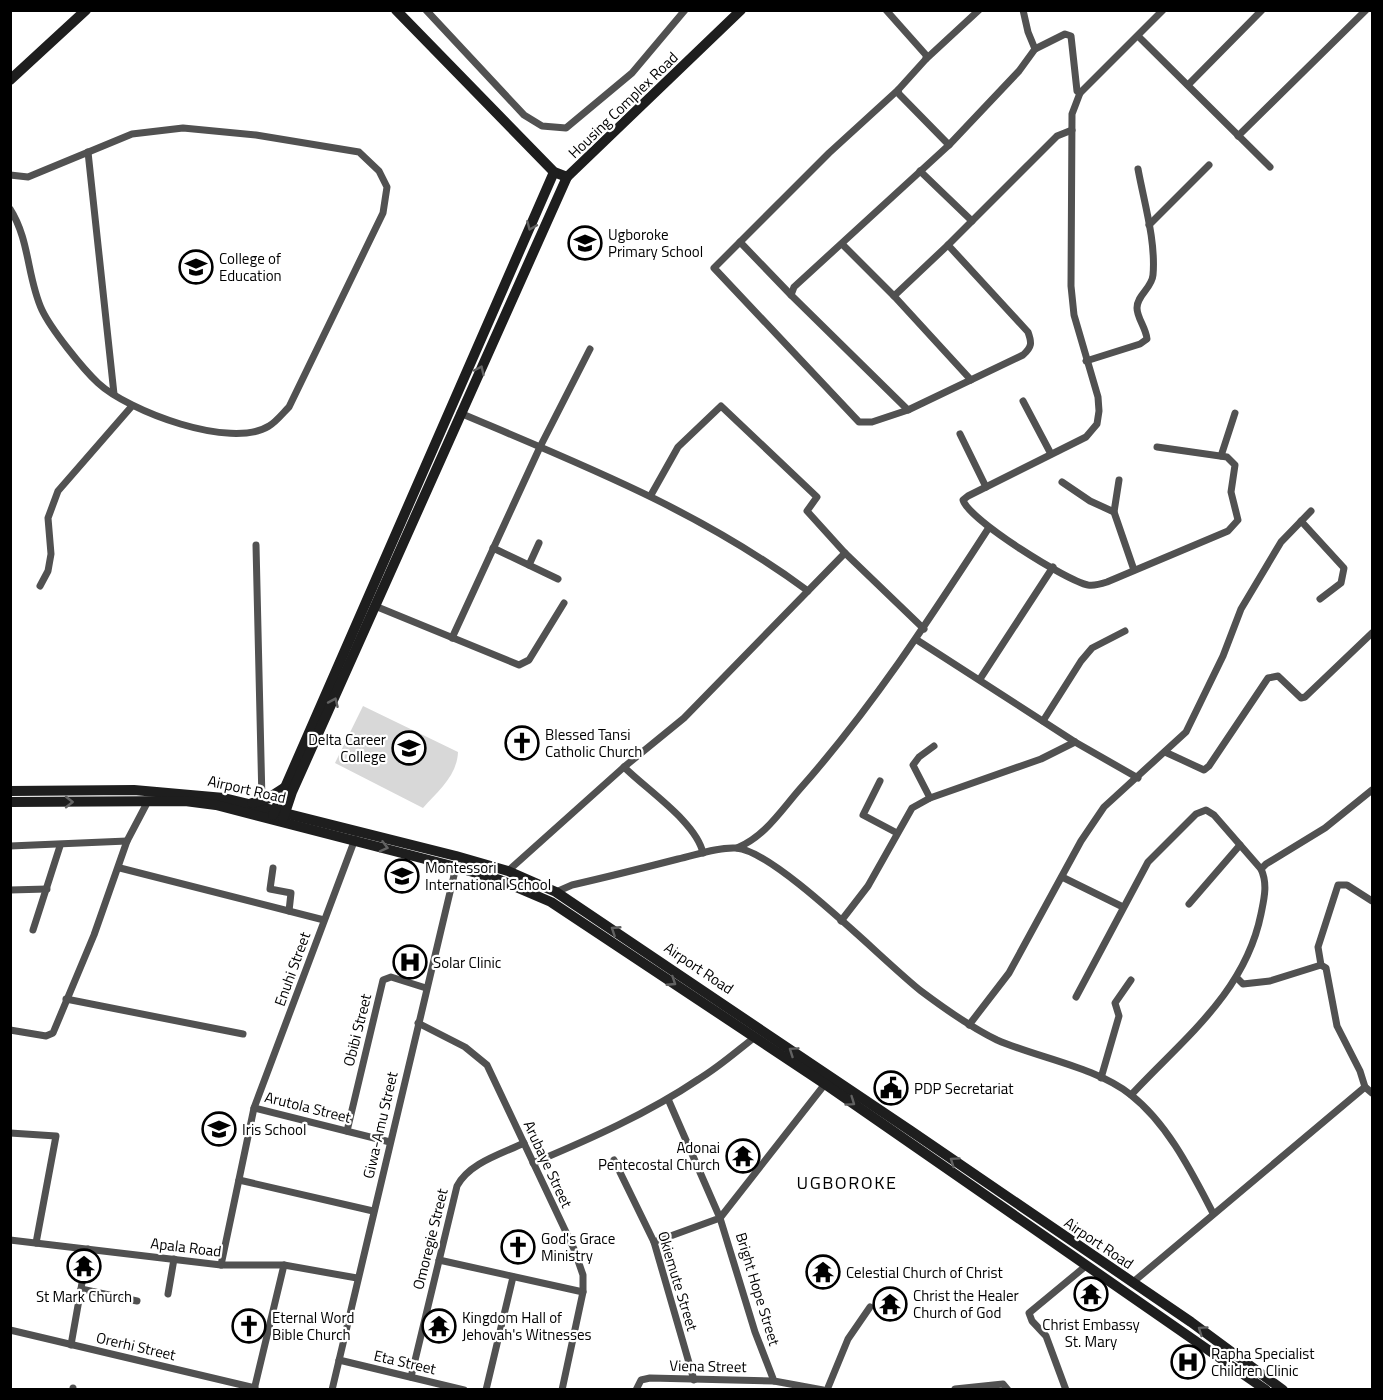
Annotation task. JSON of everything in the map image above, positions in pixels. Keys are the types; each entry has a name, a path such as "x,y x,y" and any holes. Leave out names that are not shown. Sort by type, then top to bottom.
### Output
{"main road":[{"name":"Housing Complex Road","path":"396,10 554,172 567,177 741,10"},
{"path":"10,80 81,12"},
{"path":"278,816 554,172"},
{"path":"301,818 293,810 288,790 375,606 567,177"},
{"name":"Airport Road","path":"10,790 80,789 171,792 201,794 250,804 278,816 500,880 551,902 825,1084 1266,1389"},
{"path":"250,804 288,790"},
{"name":"Airport Road","path":"10,802 185,801 301,818 406,842 508,871 556,892 646,950 1283,1389"},
{"path":"639,961 646,950"}],"street":[{"path":"426,10 524,115 542,126 566,128 632,73 685,10"},
{"path":"886,10 924,51 926,59"},
{"path":"948,245 1028,332 1032,342 1030,349 1023,355 908,410 872,422 859,422 714,268 829,153 898,90 926,59 979,10"},
{"path":"1023,10 1035,49"},
{"path":"1157,447 1227,457 1236,465 1231,492 1238,520 1235,526 1107,582 1090,586 1053,567 988,528 971,514 963,500 1086,437 1097,424 1098,397 1074,315 1071,286 1072,114 1080,93 1163,10"},
{"path":"1188,85 1262,10"},
{"path":"1238,136 1366,10"},
{"path":"791,295 794,287 843,245 949,145 1019,71 1035,49 1069,33 1077,91 1080,93"},
{"path":"1138,36 1269,166"},
{"path":"898,90 902,98 949,145"},
{"path":"10,175 27,177 132,134 183,128 256,135 359,152 379,171 387,187 383,213 289,407 269,427 246,434 204,430 132,406 98,383 50,325 41,308 23,237 10,210"},
{"path":"894,296 1057,136 1072,130"},
{"path":"87,152 114,394"},
{"path":"1149,225 1209,165"},
{"path":"1086,361 1140,344 1147,339 1137,310 1138,300 1153,280 1149,225 1138,169"},
{"path":"920,171 972,221"},
{"path":"740,242 908,410"},
{"path":"843,245 894,296 971,380"},
{"path":"452,638 540,447 590,349"},
{"path":"1023,401 1051,454"},
{"path":"40,586 48,571 51,554 48,518 58,491 132,406"},
{"path":"651,495 678,447 721,406 817,497 807,511 845,554 924,629"},
{"path":"460,412 651,495 778,568 808,591"},
{"path":"1221,456 1235,413"},
{"path":"960,434 986,487"},
{"path":"1119,480 1114,512 1134,570"},
{"path":"1062,482 1090,501 1114,512"},
{"path":"969,1025 1009,973 1081,841 1104,807 1186,732 1223,656 1241,609 1281,542 1311,510"},
{"path":"1301,521 1344,568 1341,583 1320,599"},
{"path":"556,892 572,885 703,853 737,848 755,840 819,768 917,640 988,528"},
{"path":"529,565 539,543"},
{"path":"256,545 262,801"},
{"path":"494,548 558,579"},
{"path":"508,871 624,767 684,718 747,658 845,554"},
{"path":"980,679 1053,567"},
{"path":"375,606 519,665 529,660 564,603"},
{"path":"1043,721 1080,661 1092,648 1125,631"},
{"path":"1165,752 1204,770 1209,766 1268,678 1278,676 1301,698 1305,697 1372,633"},
{"path":"917,640 1075,742 1138,778"},
{"path":"841,921 868,886 912,808 930,798 1041,759 1075,742"},
{"path":"930,798 913,765 933,746"},
{"path":"624,767 692,829 701,844 703,853"},
{"path":"880,781 863,815 897,833"},
{"path":"1261,869 1326,828 1372,790"},
{"path":"10,1030 50,1036 54,1033 120,868 127,841 147,803"},
{"path":"1076,997 1148,862 1197,814 1206,810 1215,814 1261,869 1265,878 1265,896 1256,939 1238,979 1210,1013 1131,1095"},
{"name":"Enuhi Street","path":"221,1265 254,1108 356,839"},
{"path":"10,846 60,846 127,841"},
{"path":"1189,904 1240,845"},
{"path":"33,930 60,846"},
{"path":"737,848 764,860 841,921 920,990 969,1025 999,1041 1101,1078 1131,1095 1172,1143 1192,1173 1213,1214"},
{"name":"Giwa-Amu Street","path":"332,1389 456,867"},
{"path":"120,868 324,920"},
{"path":"273,868 270,889 291,893 289,911"},
{"path":"1062,877 1123,907"},
{"path":"1372,901 1347,885 1338,885 1318,947 1321,965 1326,968 1337,1026 1360,1071 1365,1087 1372,1094"},
{"path":"10,890 47,889"},
{"path":"1238,979 1243,984 1260,984 1321,965"},
{"name":"Obibi Street","path":"347,1131 383,980 391,977 426,988"},
{"path":"1101,1078 1119,1016 1115,1003 1131,980"},
{"path":"66,999 243,1034"},
{"name":"Arubaye Street","path":"418,1023 465,1047 487,1065 584,1275 583,1292 562,1389"},
{"path":"533,1163 600,1135 668,1099 755,1038"},
{"name":"Bright Hope Street","path":"774,1381 755,1332 720,1218 825,1084"},
{"path":"1132,1283 1365,1087"},
{"path":"654,1242 720,1218 668,1099"},
{"name":"Arutola Street","path":"254,1108 390,1142"},
{"path":"10,1132 56,1136 36,1243"},
{"name":"Omoregie Street","path":"411,1377 457,1186 462,1176 471,1168 524,1143"},
{"name":"Okiemute Street","path":"614,1160 654,1242 694,1380"},
{"path":"239,1180 373,1211"},
{"name":"Apala Road","path":"10,1240 221,1265 284,1265 357,1278"},
{"path":"71,1345 88,1249"},
{"path":"168,1294 174,1259"},
{"path":"438,1260 583,1292"},
{"path":"254,1389 284,1265"},
{"path":"1066,1389 1046,1336 1032,1321 1029,1313 1087,1265"},
{"path":"486,1389 513,1277"},
{"path":"81,1288 138,1301"},
{"path":"774,1381 825,1389 848,1339 870,1307"},
{"name":"Orerhi Street","path":"10,1330 254,1389"},
{"name":"Eta Street","path":"339,1360 464,1389"},
{"name":"Viena Street","path":"636,1389 641,1380 774,1381"},
{"path":"955,1389 1003,1384 1008,1389"}],"shaded area":[{"path":"363,706 458,752 457,761 450,776 423,808 335,763"}],"place":[{"name":"Ugboroke Primary School","path":"585,243"},
{"name":"College of Education","path":"196,267"},
{"name":"Blessed Tansi Catholic Church","path":"522,743"},
{"name":"Delta Career College","path":"409,748"},
{"name":"Montessori International School","path":"402,876"},
{"name":"Solar Clinic","path":"410,962"},
{"name":"PDP Secretariat","path":"891,1088"},
{"name":"Iris School","path":"219,1129"},
{"name":"Adonai Pentecostal Church","path":"743,1156"},
{"name":"God's Grace Ministry","path":"518,1247"},
{"name":"St Mark Church","path":"84,1266"},
{"name":"Celestial Church of Christ","path":"823,1272"},
{"name":"Christ Embassy St. Mary","path":"1091,1294"},
{"name":"Christ the Healer Church of God","path":"890,1304"},
{"name":"Eternal Word Bible Church","path":"249,1326"},
{"name":"Kingdom Hall of Jehovah's Witnesses","path":"439,1326"},
{"name":"Rapha Specialist Children Clinic","path":"1188,1362"}],"district":[{"name":"UGBOROKE","path":"847,1182"}]}
